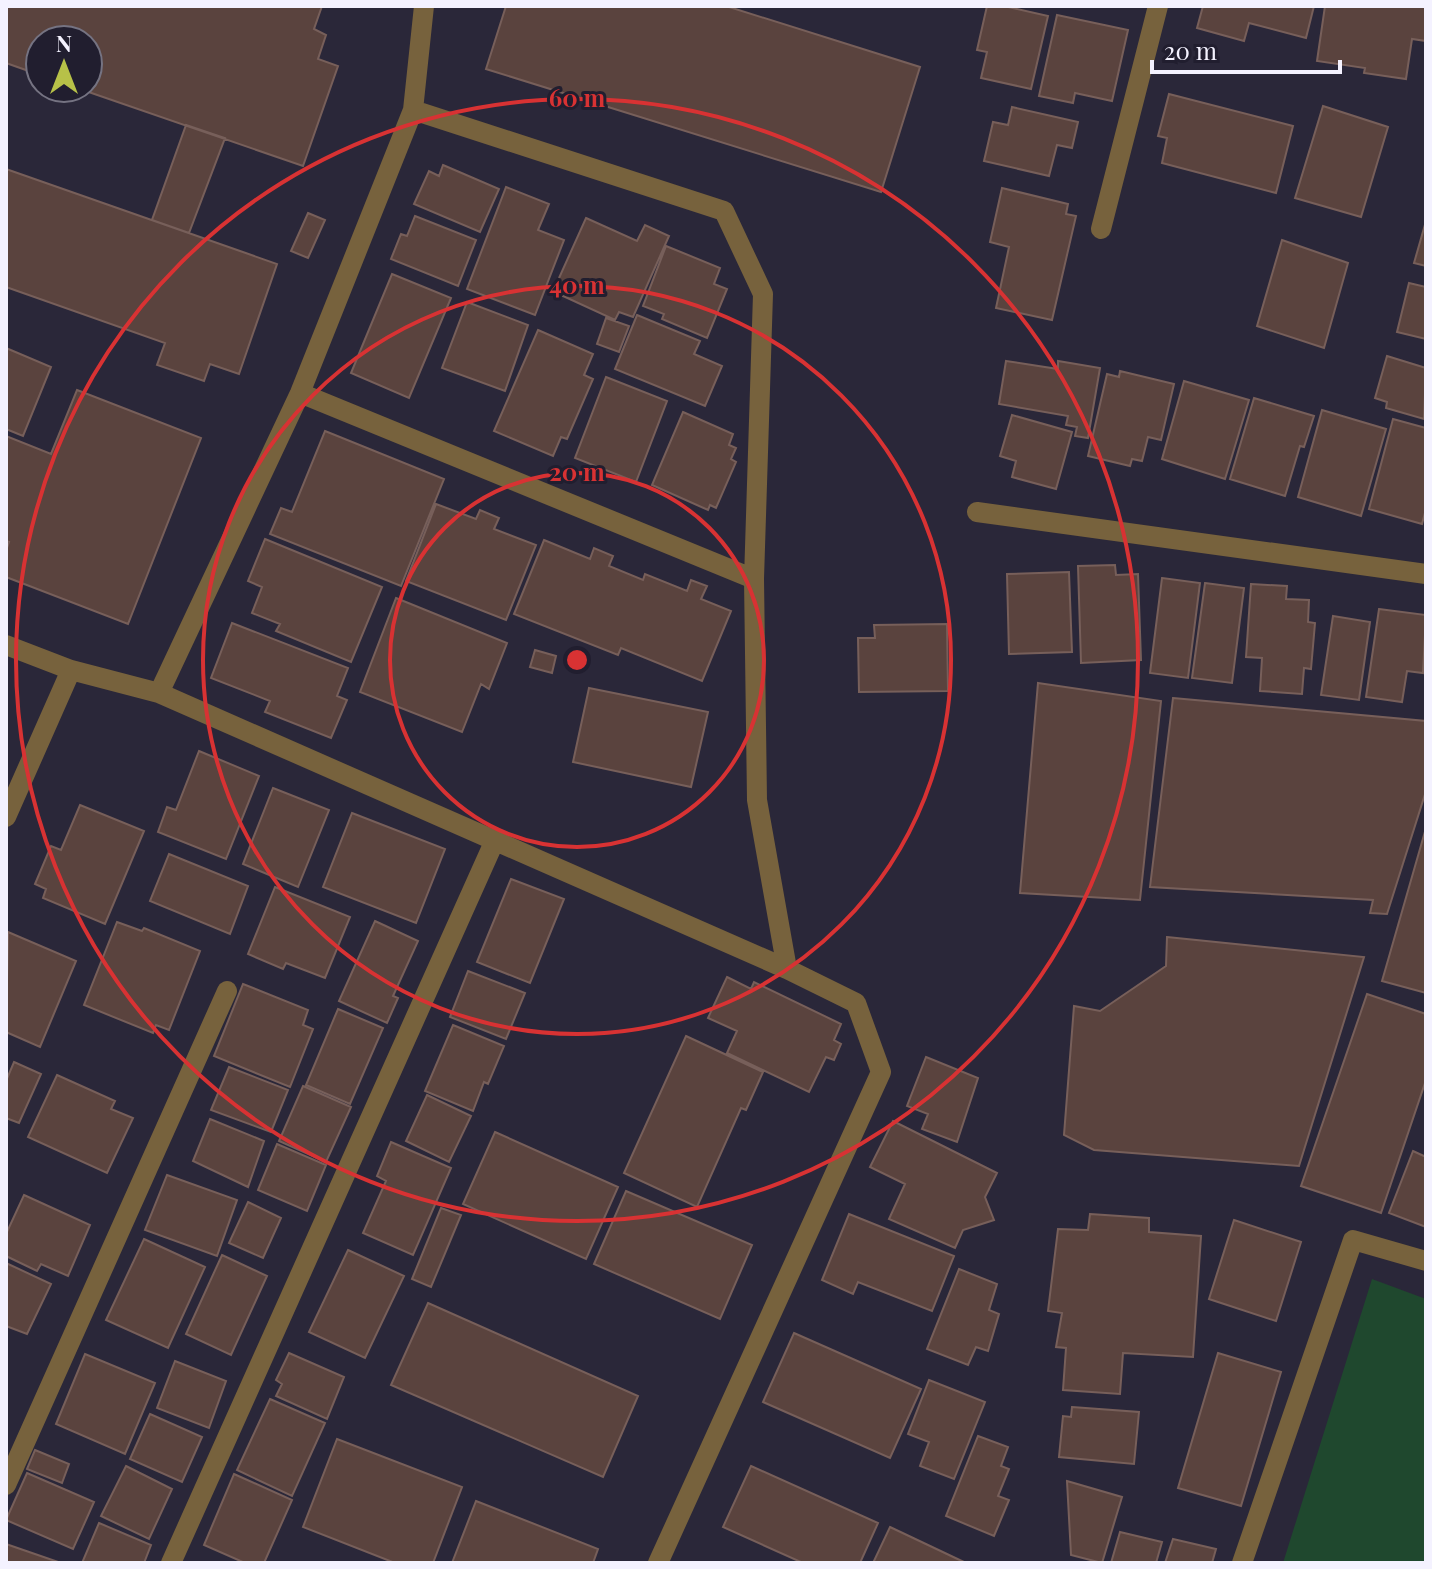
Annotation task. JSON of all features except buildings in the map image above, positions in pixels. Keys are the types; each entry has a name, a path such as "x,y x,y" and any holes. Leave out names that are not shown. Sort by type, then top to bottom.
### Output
{"street":[{"path":"159,693 300,393 413,110 424,6"},
{"path":"1101,229 1158,6"},
{"path":"413,110 724,211 763,294 754,579 757,800 787,969"},
{"path":"300,393 754,579"},
{"path":"977,512 1426,574"},
{"path":"6,645 71,670 159,693 787,969 856,1003 881,1072 658,1563"},
{"path":"6,817 71,670"},
{"path":"171,1563 495,840"},
{"path":"6,1485 227,991"},
{"path":"1242,1563 1353,1240 1426,1261"}],"green space":[{"path":"1372,1279 1426,1299 1426,1563 1283,1563"}]}
